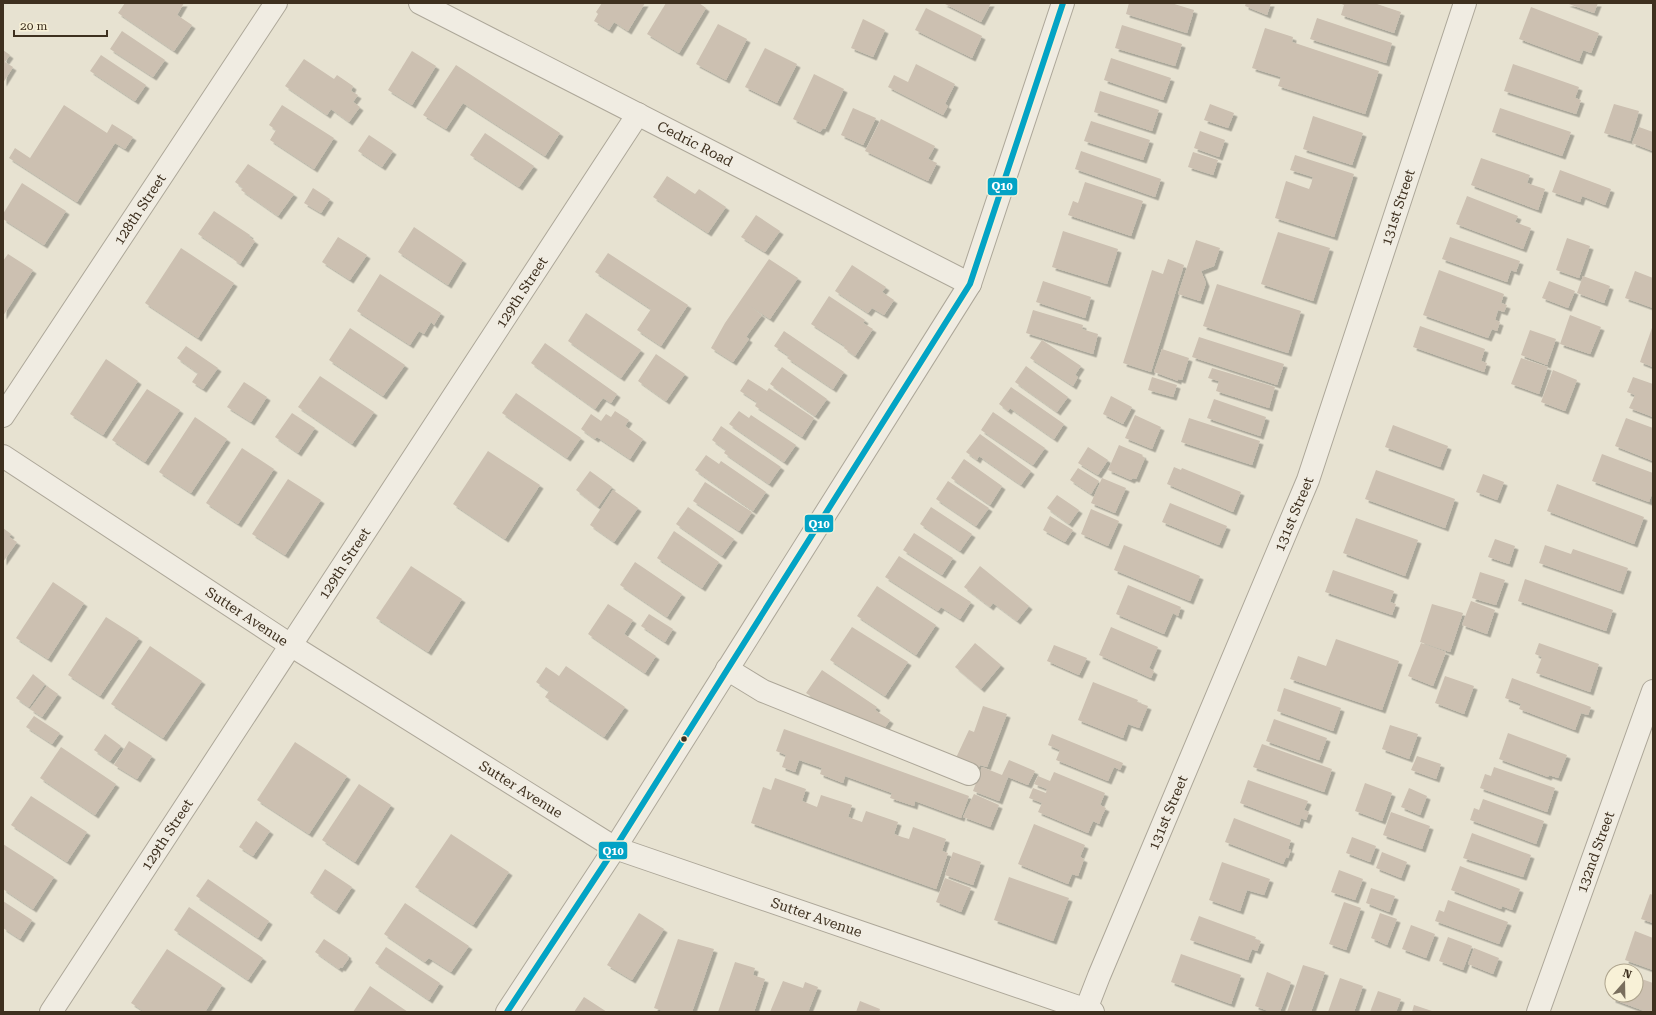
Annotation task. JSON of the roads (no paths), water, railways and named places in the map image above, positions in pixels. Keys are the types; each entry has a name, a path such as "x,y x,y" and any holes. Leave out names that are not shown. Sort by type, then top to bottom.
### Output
{"street":[{"name":"128th Street","path":"3,416 276,3"},
{"name":"Cedric Road","path":"420,3 970,284"},
{"path":"507,1012 615,848 970,284 1063,3"},
{"name":"131st Street","path":"1088,1011 1102,968 1308,480 1465,3"},
{"name":"129th Street","path":"51,1012 292,646 638,114"},
{"name":"Sutter Avenue","path":"3,456 292,646 615,848 1088,1011"},
{"path":"727,669 763,691 969,774"},
{"name":"132nd Street","path":"1538,1012 1653,691"}]}
